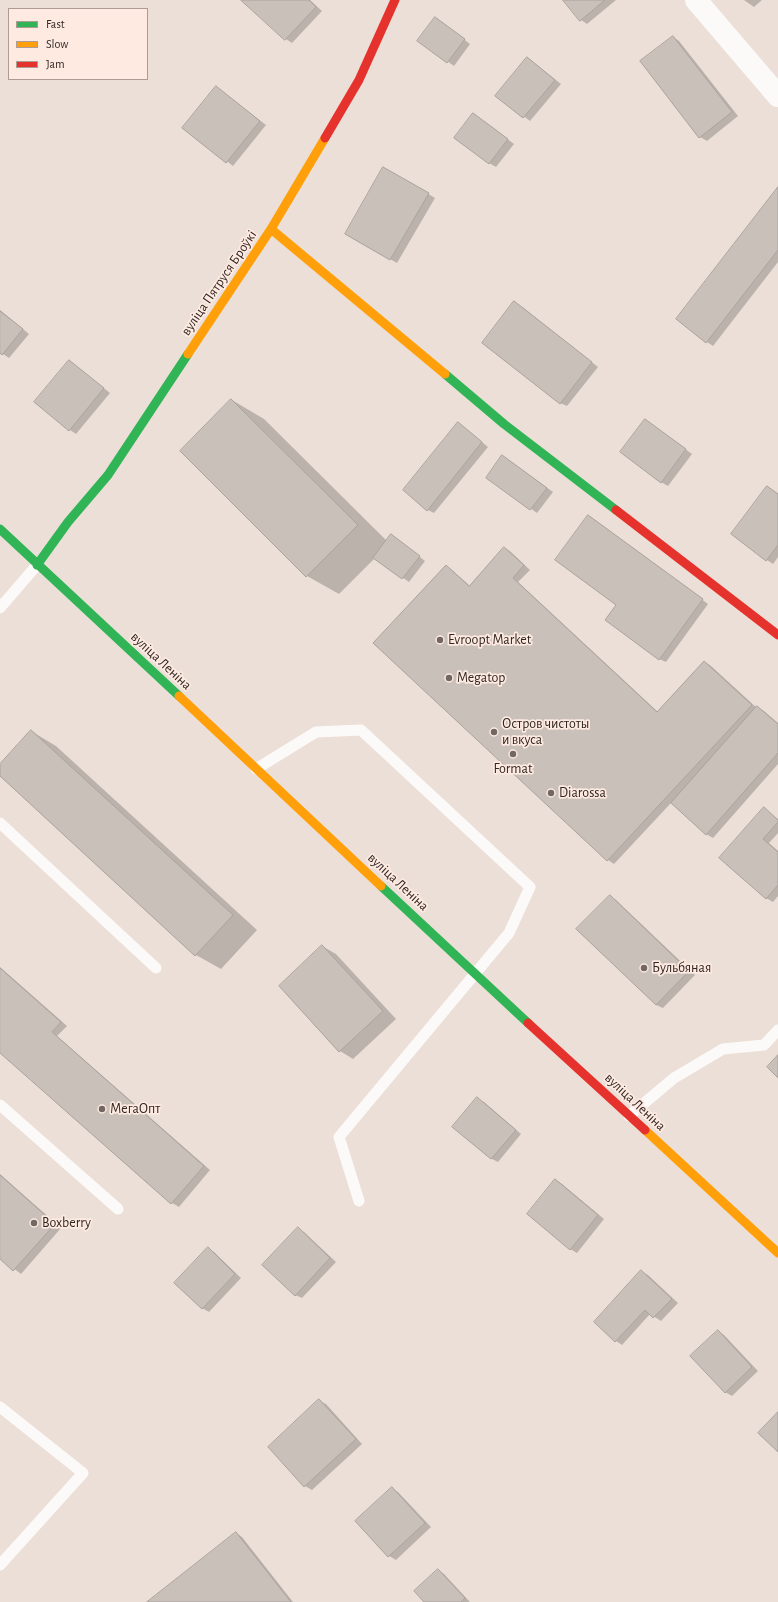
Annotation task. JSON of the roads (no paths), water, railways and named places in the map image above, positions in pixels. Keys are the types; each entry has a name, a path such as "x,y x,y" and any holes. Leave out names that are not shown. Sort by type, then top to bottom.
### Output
{"street":[{"name":"вуліца Пятруся Броўкі","path":"37,565 68,522 108,475 271,229 359,80 395,0"},
{"path":"696,0 778,96"},
{"path":"271,229 504,424 778,635"},
{"name":"вуліца Леніна","path":"0,529 475,974 778,1253"}],"lane":[{"path":"0,608 37,565"},
{"path":"256,769 316,732 361,730 530,888 509,933 339,1137 359,1202"},
{"path":"0,823 156,968"},
{"path":"629,1116 674,1078 723,1049 764,1044 778,1030"},
{"path":"0,1105 118,1210"},
{"path":"0,1407 84,1473 0,1565"}],"place":[{"name":"Evroopt Market","path":"440,640"},
{"name":"Megatop","path":"449,678"},
{"name":"Остров чистоты и вкуса","path":"494,732"},
{"name":"Format","path":"513,754"},
{"name":"Diarossa","path":"551,793"},
{"name":"Бульбяная","path":"644,968"},
{"name":"МегаОпт","path":"102,1109"},
{"name":"Boxberry","path":"34,1223"}]}
